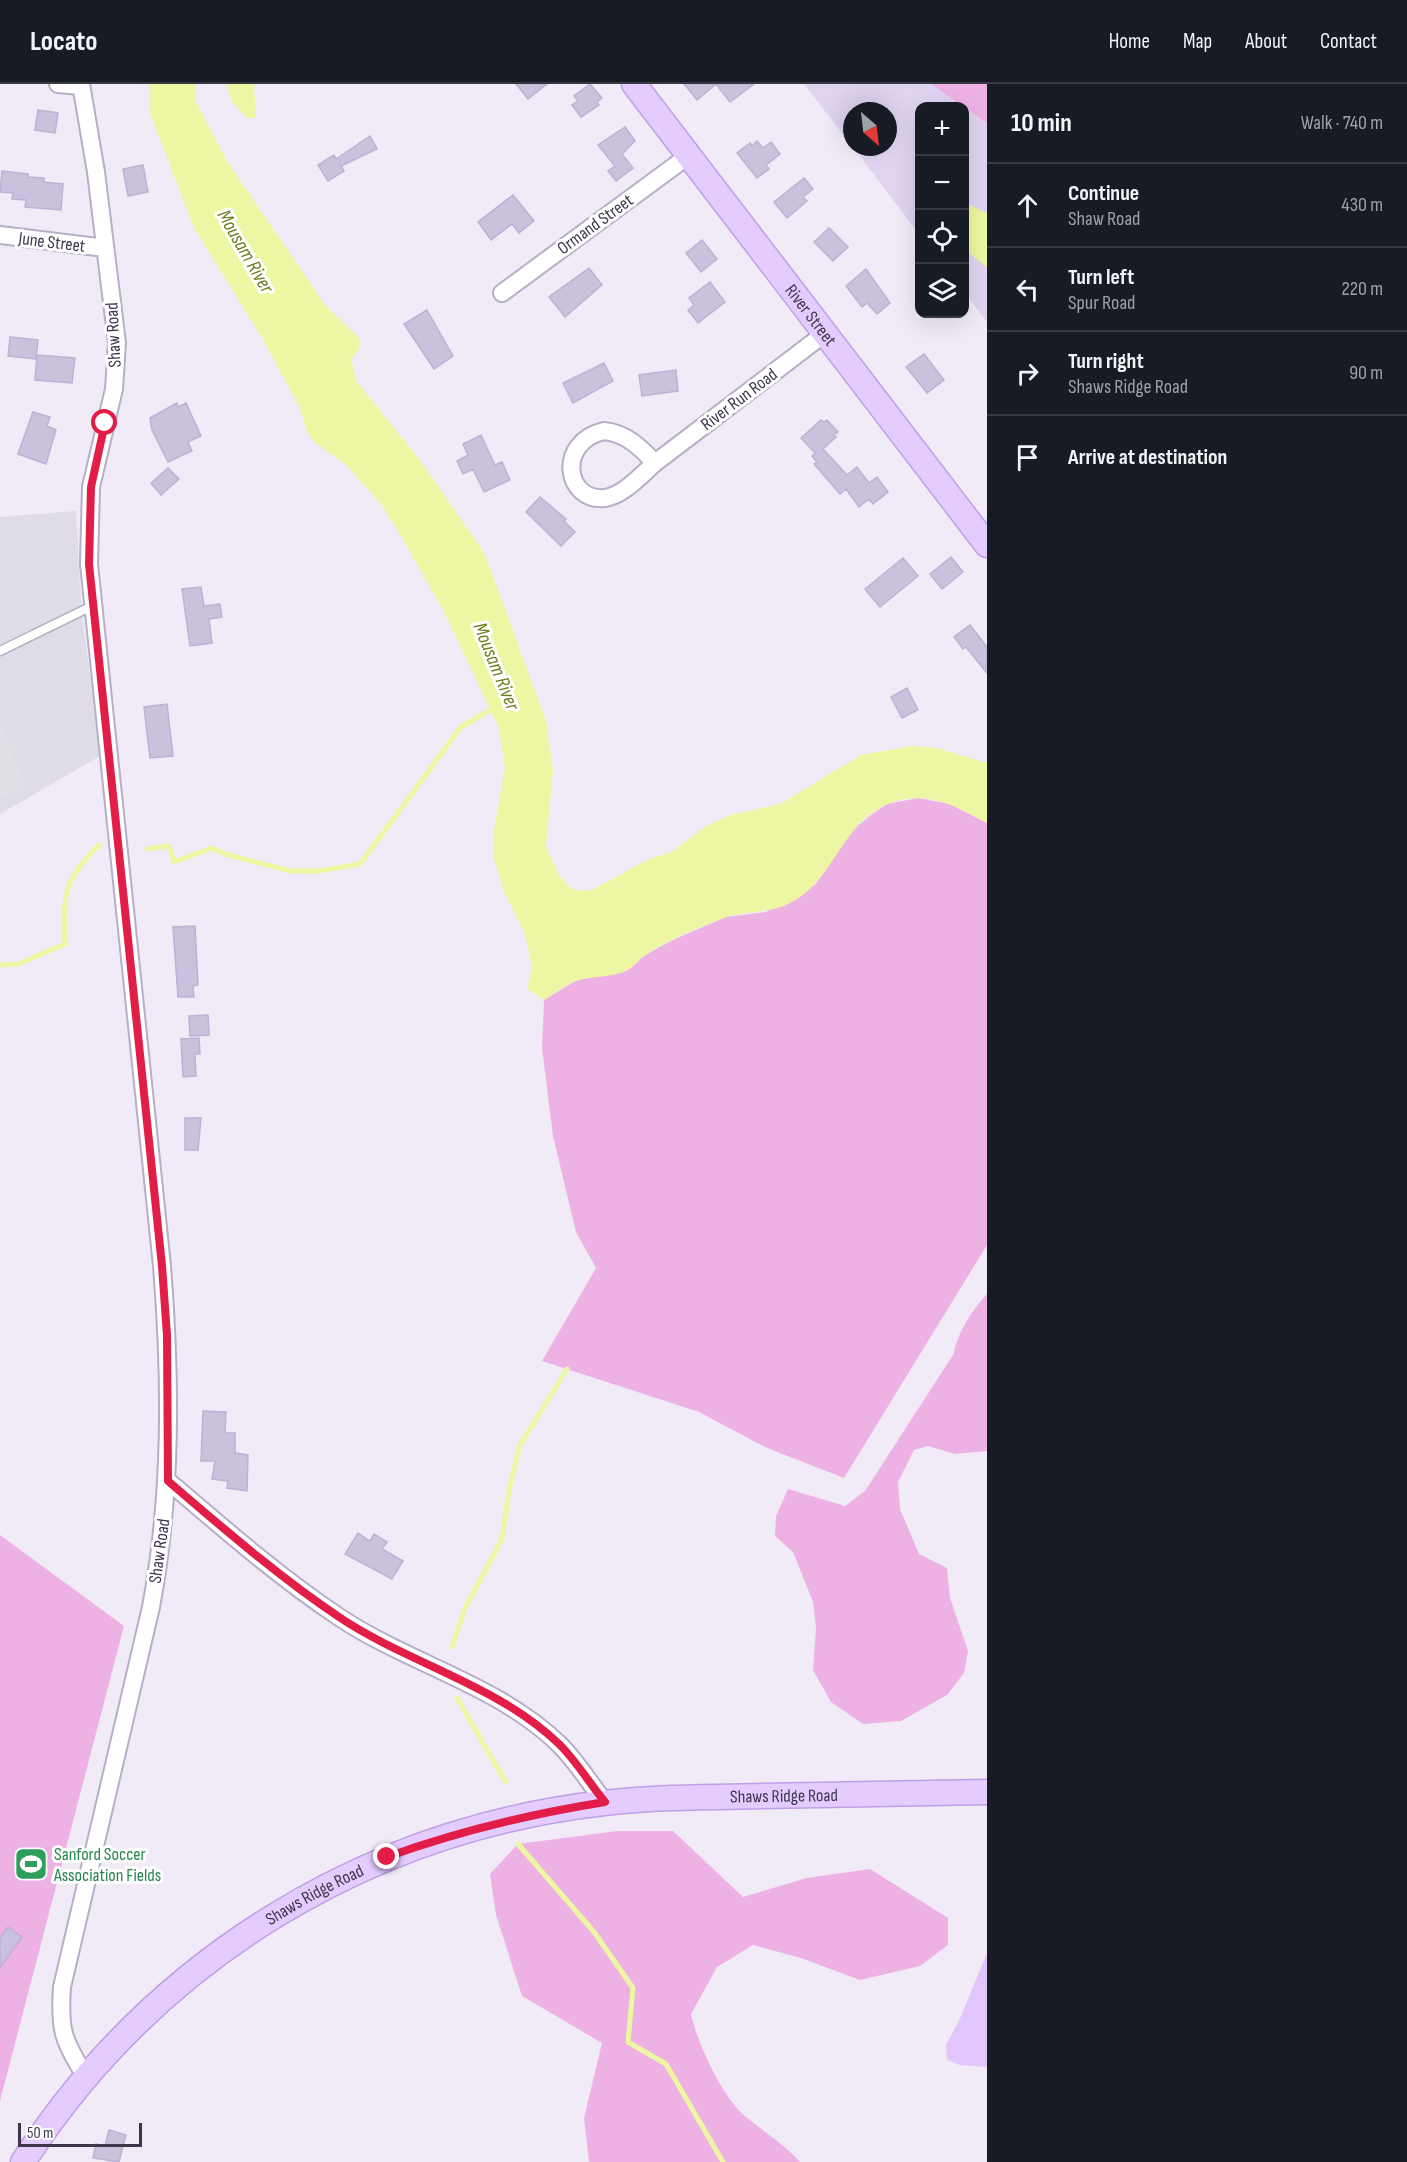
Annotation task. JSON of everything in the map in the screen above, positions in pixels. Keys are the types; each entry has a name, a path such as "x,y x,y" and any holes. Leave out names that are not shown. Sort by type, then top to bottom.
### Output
{"main road":[{"name":"River Street","path":"634,84 987,545"},
{"name":"Shaws Ridge Road","path":"23,2162 85,2076 159,2002 229,1945 306,1896 387,1857 443,1837 530,1814 605,1802 682,1798 987,1792"}],"street":[{"path":"58,84 81,85"},
{"name":"Shaw Road","path":"81,85 94,160 117,354 114,389 91,487 88,524 92,606 107,721 162,1266 167,1335 168,1481 159,1568 151,1607 62,1987 60,2019 62,2036 85,2076"},
{"name":"Ormand Street","path":"502,293 688,156"},
{"name":"June Street","path":"0,235 105,248"},
{"name":"River Run Road","path":"655,463 638,444 612,432 604,431 595,433 580,443 572,458 572,475 585,492 605,498 626,488 655,463 824,334"},
{"path":"168,1481 231,1535 340,1618 390,1647 513,1709 560,1745 605,1802"}],"lane":[{"path":"0,651 92,606"}],"shaded area":[{"path":"804,84 987,84 987,322 969,298 969,102 915,102 915,229 860,156 897,156 897,102 843,102 843,134"},
{"path":"931,84 987,84 987,123 969,110 969,102 957,102"},
{"path":"76,511 81,604 100,756 0,814 0,517"},
{"path":"0,723 25,784 0,798"},
{"path":"918,798 950,804 987,823 987,1245 844,1478 767,1448 699,1412 542,1361 596,1268 576,1232 553,1136 542,1048 544,1000 577,980 627,970 645,955 726,917 766,912 815,885 853,830 871,815 887,804"},
{"path":"987,1294 987,1451 955,1454 928,1446 914,1450 898,1482 900,1509 919,1554 947,1568 950,1598 968,1651 964,1673 947,1695 901,1721 863,1724 831,1702 813,1670 816,1628 813,1602 793,1552 775,1536 776,1516 788,1489 845,1506 865,1491 953,1355 966,1322"},
{"name":"Sanford Soccer Association Fields","path":"0,1535 124,1626 0,2101"},
{"path":"617,1831 673,1831 743,1897 807,1878 870,1869 948,1918 948,1945 920,1966 860,1980 801,1958 753,1945 717,1967 691,2014 705,2055 720,2084 737,2108 800,2162 589,2162 584,2118 602,2043 522,1996 496,1915 490,1874 518,1844"}],"sand":[{"path":"987,1953 987,2067 960,2065 947,2060 946,2045 959,2021"}],"water":[{"name":"Mousam River","path":"149,84 195,84 196,102 227,161 325,305 359,338 360,347 351,360 357,382 419,459 485,554 546,721 553,770 546,846 559,875 570,888 579,891 592,890 647,860 671,852 708,825 731,815 780,804 861,755 911,746 937,748 987,763 987,823 952,806 927,799 915,798 888,804 873,812 860,824 819,879 794,901 777,908 724,918 655,949 628,970 574,981 544,1000 527,989 532,967 525,934 504,892 494,858 494,830 505,767 499,728 443,610 401,536 380,503 346,465 313,441 306,429 300,408 262,338 194,228 149,111"},
{"path":"226,84 254,84 256,118 247,118 232,102"},
{"path":"969,205 987,213 987,267 969,253"}],"building":[{"path":"516,84 547,84 528,99"},
{"path":"590,84 602,98 597,102 599,105 581,117 572,105 578,101 574,96"},
{"path":"684,84 716,84 697,100"},
{"path":"716,84 754,84 730,102"},
{"path":"38,110 58,113 55,133 35,130"},
{"path":"625,127 635,141 622,154 633,168 616,181 608,171 615,166 598,145"},
{"path":"370,136 377,149 341,166 344,171 328,181 318,165 334,155 336,159"},
{"path":"757,141 763,148 771,142 780,154 766,165 769,169 757,178 737,153 750,143 752,146"},
{"path":"143,165 148,192 128,196 123,169"},
{"path":"2,171 28,174 28,177 44,178 44,182 63,184 61,210 25,207 26,200 12,199 13,193 0,192"},
{"path":"804,178 813,189 803,197 807,201 787,218 774,202"},
{"path":"513,195 534,221 519,233 512,224 491,240 478,222"},
{"path":"829,228 848,247 833,261 814,242"},
{"path":"702,240 717,259 701,272 686,253"},
{"path":"589,268 602,285 565,317 549,297"},
{"path":"866,269 890,303 877,314 867,303 862,307 846,286"},
{"path":"710,282 725,302 698,323 688,310 694,305 689,298"},
{"path":"427,310 453,356 434,369 404,324"},
{"path":"10,337 38,340 36,359 8,356"},
{"path":"924,354 944,380 927,393 906,367"},
{"path":"37,355 75,358 72,383 35,380"},
{"path":"604,363 613,381 573,403 563,383"},
{"path":"676,370 678,391 642,396 639,375"},
{"path":"177,403 178,407 186,403 201,436 188,442 192,451 168,462 152,430 150,418"},
{"path":"33,412 50,417 47,426 56,430 46,464 18,454"},
{"path":"821,420 824,422 827,420 838,432 834,435 836,437 823,449 847,475 857,467 869,483 877,477 888,492 873,504 869,499 859,507 846,489 840,494 814,464 817,462 812,456 815,453 801,438"},
{"path":"481,435 495,465 502,462 510,480 484,492 473,469 463,474 457,461 468,455 463,444"},
{"path":"168,468 179,479 161,495 151,483"},
{"path":"540,497 566,519 564,521 575,532 561,546 526,512"},
{"path":"951,557 963,572 942,589 930,574"},
{"path":"903,558 918,576 880,607 865,589"},
{"path":"201,587 204,606 220,604 222,617 209,619 212,643 190,646 182,589"},
{"path":"970,625 987,647 987,673 966,647 963,649 954,637"},
{"path":"907,688 918,710 902,718 891,697"},
{"path":"167,704 173,756 150,758 144,707"},
{"path":"195,926 198,985 193,986 194,997 178,997 173,927"},
{"path":"208,1015 209,1035 190,1036 189,1016"},
{"path":"199,1038 200,1054 195,1054 196,1076 183,1077 181,1039"},
{"path":"185,1118 201,1118 198,1150 185,1150"},
{"path":"203,1411 226,1412 225,1433 235,1433 235,1453 248,1455 247,1491 227,1488 228,1481 212,1479 215,1461 201,1461"},
{"path":"358,1533 370,1541 374,1534 387,1542 382,1549 403,1561 392,1579 345,1554"},
{"path":"8,1927 22,1937 0,1968 0,1938"},
{"path":"109,2130 126,2135 119,2162 93,2158 96,2144 105,2146"}],"waterway":[{"name":"Mousam River","path":"147,849 169,846 174,862 212,848 225,854 290,871 319,871 360,864 461,727 495,707"},
{"path":"0,965 18,964 65,944 64,912 68,889 78,869 99,845"},
{"path":"452,1647 465,1608 502,1539 509,1490 520,1445 567,1369"},
{"path":"457,1698 505,1781"},
{"path":"518,1844 594,1932 633,1988 628,2042 666,2064 723,2162"}],"place":[{"name":"Sanford Soccer Association Fields","path":"31,1864"}],"route":[{"path":"105,423 91,487 88,524 89,564 162,1266 167,1335 168,1481 231,1535 340,1618 390,1647 513,1709 560,1745 605,1802 530,1814 443,1837 387,1857"}]}
